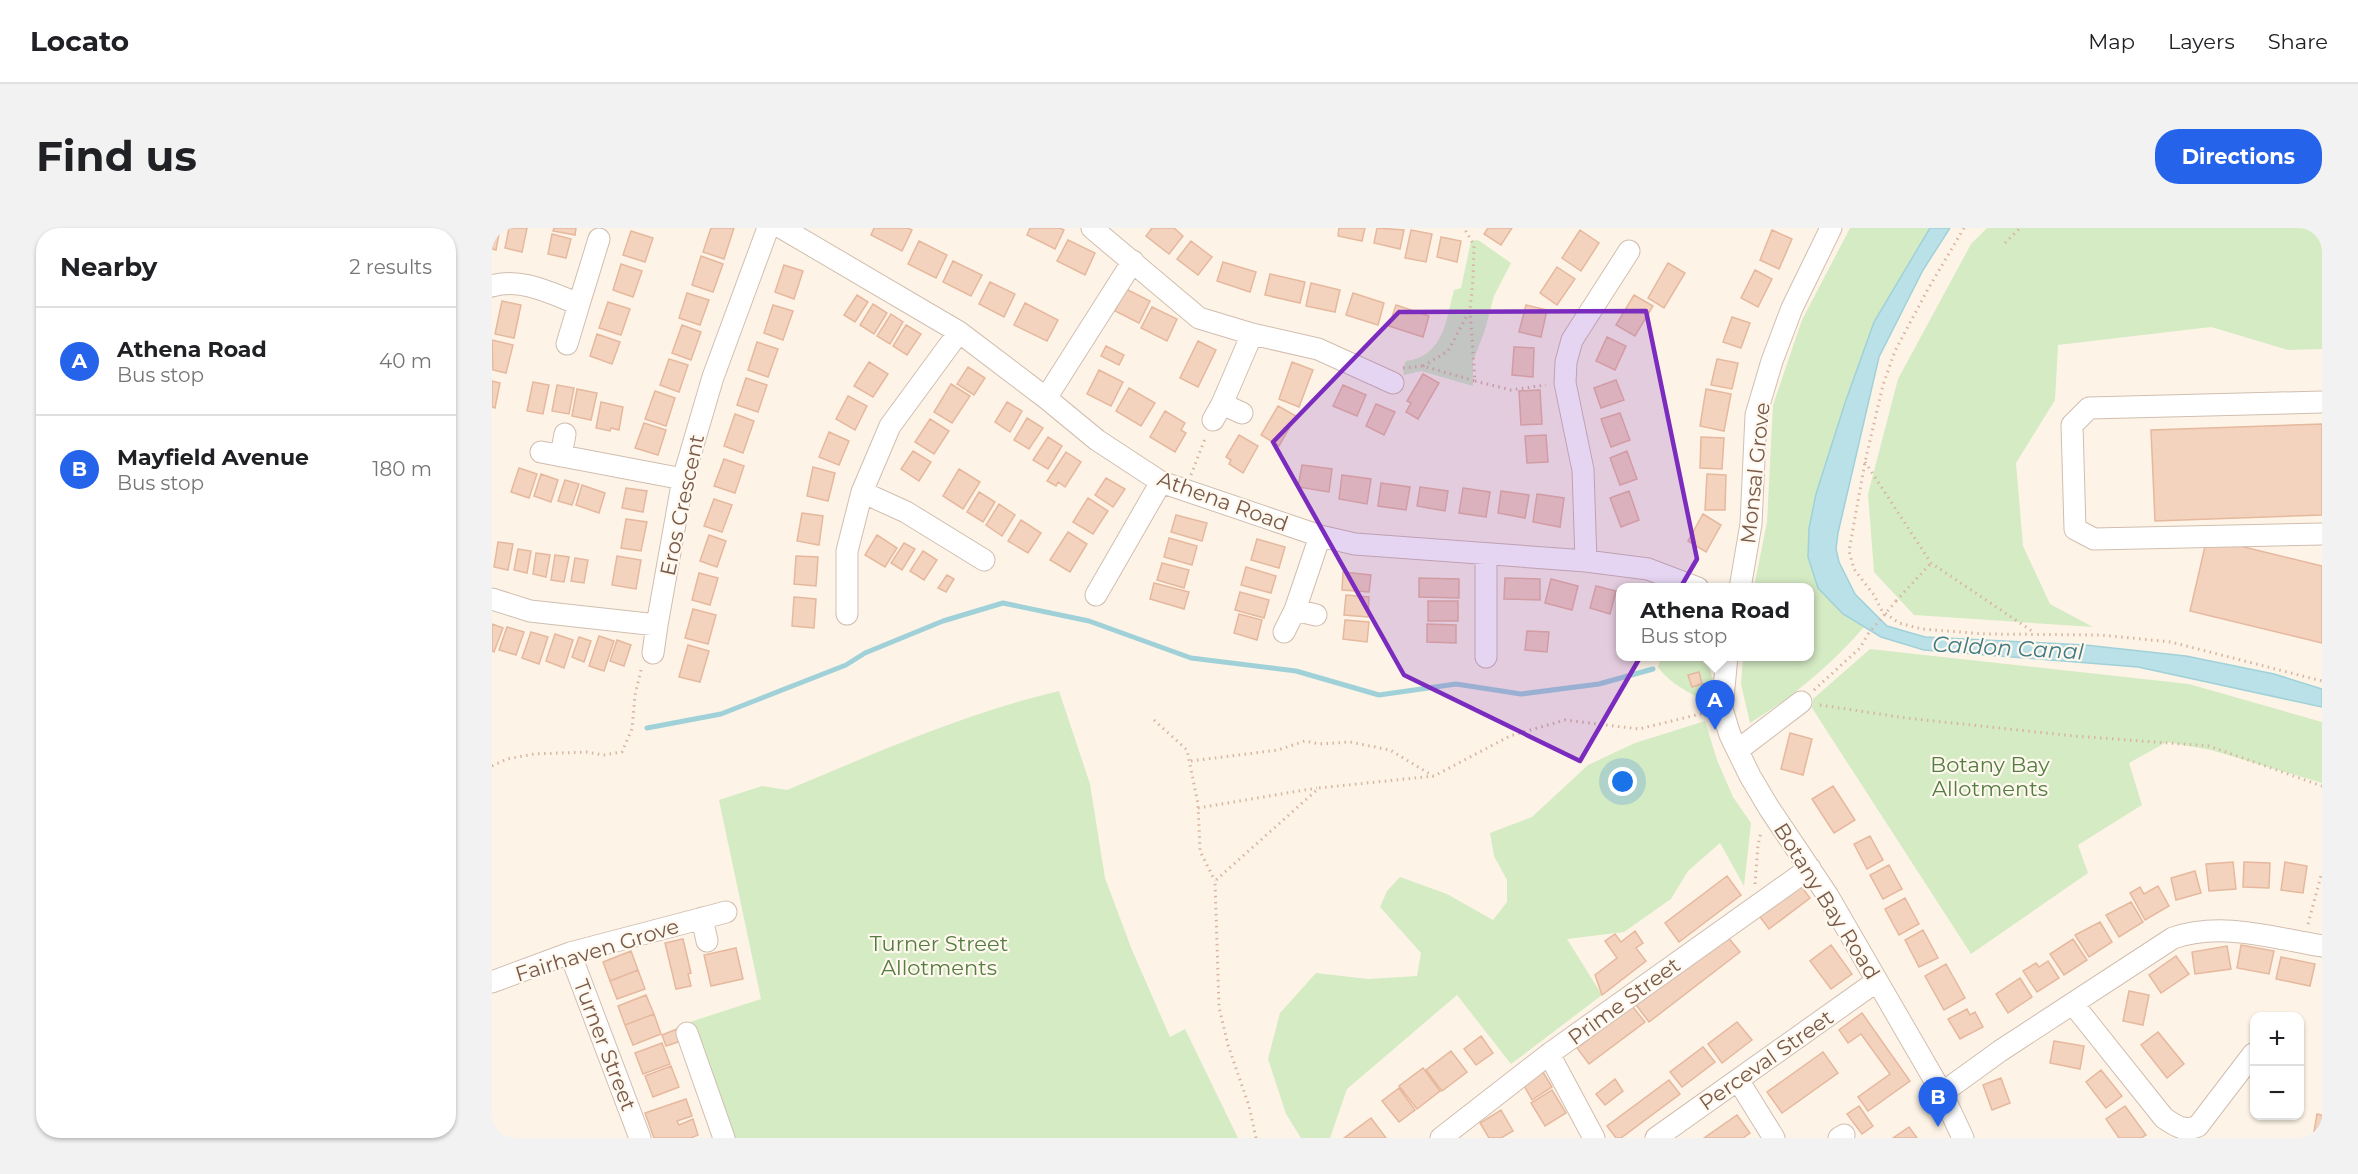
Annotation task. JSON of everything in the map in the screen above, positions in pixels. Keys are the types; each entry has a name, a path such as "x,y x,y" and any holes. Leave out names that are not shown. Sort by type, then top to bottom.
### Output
{"street":[{"name":"Eros Crescent","path":"653,653 683,479 713,377 768,228"},
{"name":"Athena Road","path":"782,228 959,332 1097,440 1161,482 1320,536 1355,544 1586,561 1648,569 1685,583"},
{"path":"1092,228 1199,318 1252,334 1318,349 1386,373"},
{"name":"Monsal Grove","path":"1741,583 1751,524 1756,415 1772,361 1792,308 1831,228"},
{"path":"567,344 599,239"},
{"path":"1046,398 1132,261"},
{"path":"1586,561 1583,470 1565,383 1566,362 1572,340 1629,262"},
{"path":"492,286 505,282 534,287 579,304"},
{"path":"847,614 847,551 862,492 890,426 959,332"},
{"path":"1242,413 1218,412 1252,334"},
{"path":"2322,402 2089,408 2072,425 2074,529 2094,539 2322,534"},
{"path":"565,434 551,454 683,479"},
{"path":"1096,595 1117,575 1161,482"},
{"path":"862,492 906,512 959,553 984,560"},
{"path":"1284,632 1320,536"},
{"path":"1486,554 1493,650"},
{"path":"492,599 530,611 657,625"},
{"path":"1294,610 1316,615"},
{"name":"Botany Bay Road","path":"1727,661 1722,708 1730,735 1769,808 1810,868 1942,1093 1962,1138"},
{"path":"1738,750 1802,702"},
{"name":"Prime Street","path":"1441,1138 1550,1054 1810,868"},
{"name":"Fairhaven Grove","path":"492,982 570,953 726,912"},
{"name":"Fairhaven Grove","path":"702,918 707,942"},
{"path":"1942,1093 2001,1051 2173,938 2192,931 2238,932 2313,945"},
{"name":"Turner Street","path":"570,953 639,1138"},
{"name":"Perceval Street","path":"1656,1138 1877,981"},
{"path":"2073,1004 2164,1128 2187,1130 2198,1126 2250,1058"},
{"path":"687,1033 724,1138"},
{"path":"1550,1054 1594,1138"},
{"path":"1738,1080 1774,1138"}],"path":[{"path":"1464,228 1474,245 1470,310 1474,381"},
{"path":"1964,228 1895,351 1883,386 1865,462 1849,551 1854,569 1874,595 1882,611 1899,623 1922,628 1985,634 2101,635 2171,642 2322,681"},
{"path":"2005,243 2020,228"},
{"path":"1423,366 1448,351 1470,310"},
{"path":"1386,373 1399,368 1423,366 1511,390 1565,383"},
{"path":"1185,490 1218,412"},
{"path":"1865,462 1930,563 2037,634"},
{"path":"1802,702 1860,648 1868,634 1930,563"},
{"path":"492,766 507,759 534,754 586,752 604,755 622,752 632,729 635,695 642,664 653,653"},
{"path":"1802,702 1906,718 2074,736 2209,746 2322,786"},
{"path":"1198,808 1319,788 1434,776 1510,736 1565,720 1639,729 1722,708"},
{"path":"1154,720 1187,750 1191,761 1198,808 1200,851 1215,880 1219,1006 1228,1045 1249,1106 1256,1138"},
{"path":"1191,761 1278,750 1305,741 1320,744 1350,742 1389,750 1434,776"},
{"path":"1215,880 1319,788"},
{"path":"1754,907 1758,845 1769,808"},
{"path":"2313,945 2322,872"}],"highlighted area":[{"path":"1646,311 1697,559 1580,761 1404,675 1273,442 1399,312"}],"green space":[{"path":"1850,228 1930,228 1874,323 1816,494 1809,528 1843,614 1864,627 1811,680 1750,723 1741,684 1743,661 1814,661 1814,583 1755,583 1767,522 1773,405 1802,320"},
{"path":"1987,228 2322,228 2322,349 2288,350 2211,327 2058,345 2055,400 2016,463 2023,546 2050,604 2093,627 1914,615 1874,572 1868,494 1898,379 1971,244"},
{"path":"1478,240 1511,263 1494,296 1484,333 1473,361 1473,386 1421,371 1404,375 1403,368 1406,361 1419,358 1428,352 1441,335 1454,290 1461,288 1471,241"},
{"name":"Botany Bay Allotments","path":"1870,649 2189,684 2322,722 2322,783 2211,750 2167,742 2129,763 2142,805 2078,845 2088,873 1971,954 1812,708 1813,699"},
{"path":"1660,661 1707,661 1722,709 1687,691 1658,667"},
{"name":"Turner Street Allotments","path":"1059,691 1090,784 1105,878 1132,950 1170,1037 1185,1029 1238,1138 733,1138 687,1023 761,999 719,800 762,786 787,790 955,722"},
{"path":"1705,721 1717,760 1733,797 1751,823 1744,886 1720,843 1688,871 1671,899 1624,932 1567,939 1602,995 1511,1064 1457,995 1347,1089 1330,1138 1301,1138 1286,1114 1268,1059 1280,1013 1316,973 1368,979 1417,976 1421,953 1380,907 1387,891 1400,877 1447,894 1493,920 1507,902 1507,880 1494,856 1490,833 1532,817 1588,765 1635,743"}],"water":[{"name":"Caldon Canal","path":"1930,228 1950,228 1923,270 1879,357 1838,533 1836,549 1839,562 1855,594 1887,626 1925,637 2085,645 2186,656 2274,674 2322,689 2322,707 2138,667 1924,650 1881,637 1843,614 1818,588 1808,557 1809,528 1816,494 1874,322"}],"building":[{"path":"492,228 500,228 496,250 492,249"},
{"path":"509,228 527,228 522,252 505,248"},
{"path":"554,228 576,228 575,235 553,231"},
{"path":"711,228 734,228 724,259 703,252"},
{"path":"874,228 912,230 902,251 871,235"},
{"path":"1030,228 1064,230 1055,249 1027,235"},
{"path":"1152,228 1174,228 1183,236 1169,254 1146,236"},
{"path":"1339,228 1365,228 1362,241 1338,236"},
{"path":"1377,228 1404,230 1400,249 1374,243"},
{"path":"1488,228 1512,228 1501,245 1484,234"},
{"path":"1411,230 1432,234 1426,262 1405,258"},
{"path":"1580,230 1599,243 1581,271 1562,258"},
{"path":"1772,230 1792,239 1779,269 1760,260"},
{"path":"631,231 653,238 645,262 623,255"},
{"path":"552,234 571,239 566,258 548,254"},
{"path":"1441,237 1461,241 1457,262 1437,257"},
{"path":"1068,240 1095,253 1085,275 1057,261"},
{"path":"919,241 947,255 936,278 908,264"},
{"path":"1191,241 1212,257 1198,275 1177,259"},
{"path":"701,256 723,264 713,292 692,285"},
{"path":"953,261 982,275 971,296 943,282"},
{"path":"1223,262 1256,272 1250,292 1217,281"},
{"path":"1668,263 1685,273 1664,308 1648,298"},
{"path":"621,264 642,271 633,297 613,290"},
{"path":"784,265 803,271 794,299 775,292"},
{"path":"1557,267 1575,279 1557,305 1540,293"},
{"path":"1755,270 1772,279 1758,307 1741,298"},
{"path":"1270,274 1305,282 1300,303 1265,295"},
{"path":"990,282 1015,294 1004,317 979,304"},
{"path":"1311,283 1340,290 1335,312 1306,306"},
{"path":"1126,289 1150,301 1139,323 1115,311"},
{"path":"687,293 709,300 700,325 679,318"},
{"path":"1353,293 1384,303 1378,325 1346,315"},
{"path":"857,295 868,302 855,322 844,315"},
{"path":"1634,295 1653,306 1635,336 1616,325"},
{"path":"502,301 521,305 514,338 495,334"},
{"path":"608,302 630,309 621,335 599,328"},
{"path":"1025,303 1058,320 1047,341 1014,325"},
{"path":"873,304 887,313 874,334 860,325"},
{"path":"773,305 793,311 783,340 764,333"},
{"path":"1396,305 1429,316 1423,337 1389,326"},
{"path":"1526,305 1547,310 1541,337 1519,332"},
{"path":"1152,307 1177,319 1167,341 1141,328"},
{"path":"891,314 903,322 890,344 877,336"},
{"path":"1732,317 1750,323 1741,348 1723,342"},
{"path":"682,325 701,332 691,360 672,353"},
{"path":"906,325 921,334 907,355 893,346"},
{"path":"597,334 620,342 612,364 590,356"},
{"path":"1607,337 1626,346 1615,370 1596,361"},
{"path":"492,340 513,345 506,373 493,370"},
{"path":"1198,341 1216,350 1198,387 1180,378"},
{"path":"757,342 778,349 768,377 748,370"},
{"path":"1106,346 1124,355 1119,365 1101,356"},
{"path":"1514,347 1534,348 1533,377 1512,375"},
{"path":"669,359 688,365 679,392 660,385"},
{"path":"1717,359 1738,363 1732,389 1711,385"},
{"path":"869,362 888,374 873,397 854,386"},
{"path":"1292,362 1313,370 1299,407 1279,399"},
{"path":"968,367 985,378 974,395 957,384"},
{"path":"1099,370 1123,382 1111,406 1087,394"},
{"path":"1423,374 1439,383 1418,419 1406,412 1411,403 1407,401"},
{"path":"746,378 767,385 758,412 737,405"},
{"path":"1616,380 1624,400 1601,408 1594,388"},
{"path":"492,381 500,383 495,408 492,407"},
{"path":"533,382 549,385 543,414 527,411"},
{"path":"951,384 970,396 952,423 934,412"},
{"path":"557,385 574,388 569,414 552,411"},
{"path":"1343,385 1366,395 1357,416 1333,406"},
{"path":"1129,388 1155,403 1141,426 1116,411"},
{"path":"577,389 597,393 591,420 572,416"},
{"path":"1706,389 1731,394 1724,431 1700,426"},
{"path":"1540,390 1542,424 1521,425 1519,391"},
{"path":"655,391 675,398 666,426 645,419"},
{"path":"848,396 867,406 855,430 836,419"},
{"path":"601,402 623,407 619,430 596,428"},
{"path":"1007,402 1022,411 1010,432 995,422"},
{"path":"1376,404 1395,412 1384,435 1366,426"},
{"path":"1278,406 1296,416 1279,446 1261,435"},
{"path":"1165,411 1185,423 1181,430 1186,433 1175,452 1150,437"},
{"path":"1620,413 1630,440 1611,447 1601,419"},
{"path":"735,414 754,421 743,453 724,446"},
{"path":"1027,418 1043,428 1029,449 1014,440"},
{"path":"930,419 949,431 934,454 915,442"},
{"path":"644,423 666,430 658,455 635,448"},
{"path":"2322,424 2322,515 2155,521 2151,430"},
{"path":"829,432 849,441 839,465 819,457"},
{"path":"1239,435 1258,446 1243,473 1229,464 1231,460 1226,457"},
{"path":"1546,435 1548,462 1527,463 1525,436"},
{"path":"1048,437 1062,446 1048,469 1033,460"},
{"path":"1701,437 1724,438 1722,469 1700,468"},
{"path":"913,451 931,462 919,481 901,469"},
{"path":"1627,451 1637,479 1620,485 1610,458"},
{"path":"1066,452 1081,462 1065,487 1058,482 1056,486 1047,481"},
{"path":"724,459 744,466 735,493 714,486"},
{"path":"1302,465 1332,469 1329,492 1298,487"},
{"path":"813,467 835,473 828,501 807,496"},
{"path":"519,468 537,474 529,498 511,492"},
{"path":"959,469 980,482 963,509 943,496"},
{"path":"541,474 558,480 551,502 534,496"},
{"path":"1707,474 1726,475 1725,510 1705,510"},
{"path":"1342,475 1371,479 1367,504 1339,499"},
{"path":"1106,478 1125,489 1113,507 1095,495"},
{"path":"565,480 579,484 572,505 558,501"},
{"path":"1381,483 1410,487 1406,510 1378,506"},
{"path":"582,485 605,493 599,513 576,505"},
{"path":"1420,487 1448,491 1445,511 1417,506"},
{"path":"626,488 647,491 643,512 622,508"},
{"path":"1463,488 1490,492 1486,517 1459,513"},
{"path":"1501,491 1529,495 1525,518 1498,513"},
{"path":"1629,491 1639,520 1621,527 1610,498"},
{"path":"979,492 995,502 983,522 967,512"},
{"path":"1537,494 1564,498 1560,527 1533,522"},
{"path":"1088,498 1108,511 1093,534 1073,522"},
{"path":"714,499 732,505 722,532 704,526"},
{"path":"999,504 1015,515 1002,536 986,525"},
{"path":"802,513 823,516 819,545 797,541"},
{"path":"1703,514 1721,525 1706,552 1688,541"},
{"path":"1176,515 1207,523 1202,541 1171,532"},
{"path":"626,519 647,522 641,551 621,548"},
{"path":"1021,520 1041,533 1028,553 1008,541"},
{"path":"1068,532 1087,544 1070,572 1050,560"},
{"path":"709,535 726,541 717,567 700,561"},
{"path":"877,535 897,548 885,567 865,555"},
{"path":"1169,538 1197,546 1192,565 1164,557"},
{"path":"2207,538 2322,566 2322,643 2190,611"},
{"path":"1257,539 1285,547 1279,568 1251,560"},
{"path":"498,542 513,544 508,570 494,567"},
{"path":"904,543 915,549 902,570 891,563"},
{"path":"518,549 531,551 527,573 514,570"},
{"path":"923,551 937,560 924,580 910,571"},
{"path":"536,553 550,555 546,577 533,574"},
{"path":"555,555 569,557 564,582 551,580"},
{"path":"617,556 641,560 636,589 612,585"},
{"path":"796,556 818,557 816,586 794,584"},
{"path":"575,558 588,560 584,583 571,581"},
{"path":"1162,563 1189,570 1184,588 1157,580"},
{"path":"1246,567 1276,576 1271,593 1241,585"},
{"path":"1343,572 1371,575 1369,592 1342,590"},
{"path":"699,573 718,578 710,605 692,600"},
{"path":"947,575 954,579 946,592 938,588"},
{"path":"1419,578 1459,579 1459,598 1419,597"},
{"path":"1505,578 1540,579 1540,600 1504,599"},
{"path":"1551,579 1578,586 1572,610 1545,603"},
{"path":"1154,583 1189,592 1184,609 1150,599"},
{"path":"1596,586 1616,591 1610,614 1590,608"},
{"path":"1240,592 1269,600 1264,618 1235,610"},
{"path":"1346,595 1369,597 1368,617 1344,615"},
{"path":"794,597 816,599 814,628 792,626"},
{"path":"1428,601 1458,601 1458,621 1428,621"},
{"path":"693,609 716,615 708,644 685,638"},
{"path":"1239,614 1262,620 1257,640 1234,633"},
{"path":"1345,620 1369,622 1367,642 1343,639"},
{"path":"492,624 503,628 494,652 492,651"},
{"path":"1427,624 1456,625 1456,643 1427,642"},
{"path":"507,627 524,632 516,655 499,650"},
{"path":"1527,631 1549,632 1547,652 1525,650"},
{"path":"531,632 548,637 539,664 522,658"},
{"path":"555,634 573,640 564,668 546,661"},
{"path":"599,636 614,641 604,671 589,666"},
{"path":"579,637 591,641 584,662 572,657"},
{"path":"617,640 631,645 624,666 610,661"},
{"path":"688,645 709,651 700,682 679,677"},
{"path":"1699,672 1702,684 1692,687 1688,675"},
{"path":"1790,733 1812,739 1803,775 1781,769"},
{"path":"1833,786 1855,820 1834,833 1812,799"},
{"path":"1870,836 1883,860 1867,869 1854,844"},
{"path":"2233,862 2236,889 2209,891 2206,864"},
{"path":"2244,862 2270,863 2269,888 2243,887"},
{"path":"2285,862 2307,866 2303,893 2281,890"},
{"path":"1889,865 1902,889 1883,899 1870,875"},
{"path":"2195,871 2201,893 2176,900 2171,878"},
{"path":"1727,876 1741,895 1679,942 1665,923"},
{"path":"1798,882 1810,898 1769,929 1757,913"},
{"path":"2158,886 2169,906 2145,920 2130,893 2140,887 2144,894"},
{"path":"1905,898 1919,924 1899,935 1885,909"},
{"path":"2131,902 2143,922 2119,937 2106,915"},
{"path":"2100,922 2112,942 2089,957 2075,935"},
{"path":"1923,930 1938,958 1919,967 1905,940"},
{"path":"1635,931 1643,943 1636,948 1646,961 1602,995 1595,975 1617,958 1605,941 1615,934 1621,942"},
{"path":"1727,936 1740,952 1649,1022 1636,1005"},
{"path":"683,939 691,973 688,974 691,986 676,989 665,943"},
{"path":"2073,939 2087,960 2064,975 2050,954"},
{"path":"1831,945 1852,974 1831,989 1810,961"},
{"path":"2241,945 2274,951 2269,974 2237,968"},
{"path":"2227,946 2231,969 2195,974 2192,952"},
{"path":"736,948 743,979 711,986 704,955"},
{"path":"631,951 638,970 610,981 603,962"},
{"path":"2176,956 2189,974 2161,993 2149,975"},
{"path":"2281,957 2315,964 2310,986 2276,979"},
{"path":"2048,961 2059,978 2037,992 2023,971 2036,963 2039,967"},
{"path":"1946,964 1965,998 1944,1010 1925,976"},
{"path":"638,970 645,989 617,999 610,981"},
{"path":"2020,978 2032,997 2008,1013 1996,994"},
{"path":"2129,991 2149,995 2143,1025 2123,1021"},
{"path":"646,995 654,1014 625,1025 618,1006"},
{"path":"1632,1006 1645,1022 1589,1064 1577,1048"},
{"path":"1967,1009 1970,1015 1975,1012 1983,1027 1960,1039 1948,1019"},
{"path":"1862,1013 1910,1081 1868,1111 1858,1097 1890,1074 1861,1034 1848,1043 1839,1030"},
{"path":"654,1014 661,1034 633,1045 625,1025"},
{"path":"1737,1022 1752,1040 1722,1063 1708,1044"},
{"path":"677,1029 681,1041 666,1046 662,1035"},
{"path":"2158,1032 2184,1064 2167,1078 2141,1045"},
{"path":"1481,1036 1493,1053 1476,1065 1464,1049"},
{"path":"2054,1041 2084,1046 2080,1069 2050,1063"},
{"path":"662,1043 670,1064 643,1074 635,1053"},
{"path":"1703,1047 1715,1062 1682,1087 1670,1072"},
{"path":"1451,1051 1467,1072 1442,1091 1426,1070"},
{"path":"1823,1052 1838,1073 1782,1113 1767,1092"},
{"path":"671,1066 679,1087 653,1097 645,1076"},
{"path":"1423,1068 1440,1091 1417,1109 1399,1086"},
{"path":"2101,1070 2122,1096 2106,1108 2086,1082"},
{"path":"1543,1072 1552,1087 1532,1100 1523,1084"},
{"path":"2001,1078 2010,1103 1992,1110 1983,1085"},
{"path":"1615,1079 1623,1091 1605,1105 1596,1094"},
{"path":"1669,1080 1680,1094 1621,1138 1616,1138 1607,1126"},
{"path":"1399,1088 1415,1110 1399,1122 1382,1101"},
{"path":"1552,1090 1566,1113 1545,1126 1531,1103"},
{"path":"686,1099 692,1116 677,1121 679,1125 693,1119 698,1135 691,1138 654,1138 645,1113"},
{"path":"1859,1106 1873,1126 1862,1134 1847,1114"},
{"path":"2125,1106 2146,1135 2141,1138 2119,1138 2106,1119"},
{"path":"1501,1110 1513,1131 1501,1138 1489,1138 1480,1123"},
{"path":"2317,1114 2322,1115 2322,1138 2313,1138"},
{"path":"1737,1115 1750,1133 1743,1138 1704,1138"},
{"path":"1371,1118 1386,1138 1344,1138"},
{"path":"1909,1127 1917,1138 1893,1138"}],"waterway":[{"path":"647,728 721,714 846,665 865,653 943,621 1003,603 1089,621 1191,658 1296,671 1379,695 1456,684 1521,694 1599,684 1653,669"}],"place":[{"name":"Athena Road","path":"1715,730"},
{"name":"Mayfield Avenue","path":"1938,1127"}]}
